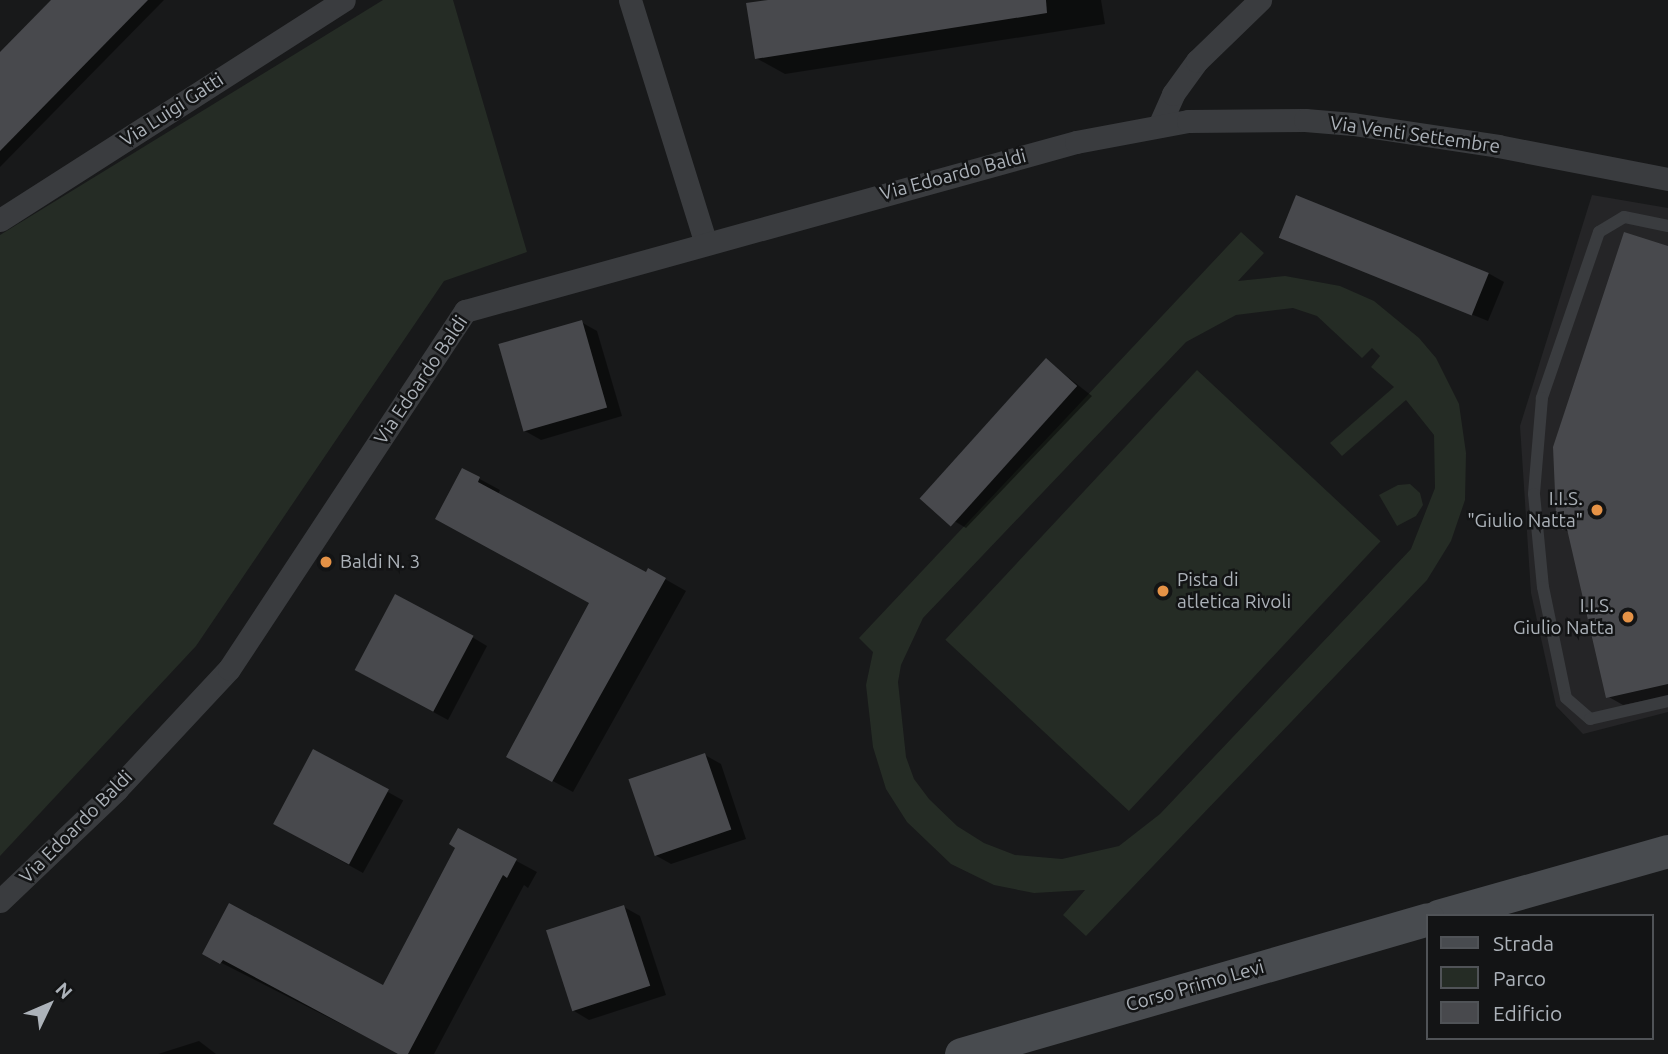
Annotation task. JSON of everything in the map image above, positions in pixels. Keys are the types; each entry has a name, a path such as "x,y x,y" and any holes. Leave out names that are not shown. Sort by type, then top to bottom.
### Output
{"main road":[{"path":"1445,914 1668,851"},
{"name":"Corso Primo Levi","path":"961,1054 1426,920"}],"street":[{"name":"Via Luigi Gatti","path":"0,220 344,0"},
{"path":"630,0 705,241"},
{"path":"1159,126 1173,94 1196,61 1261,0"},
{"name":"Via Venti Settembre","path":"1159,126 1245,120 1353,124 1497,146 1668,179"},
{"name":"Via Edoardo Baldi","path":"0,901 117,789 229,669 466,310 705,241 1076,142 1159,126"}],"lane":[{"path":"1668,226 1623,217 1599,232 1542,398 1534,494 1543,587 1566,698 1590,719 1668,701"}],"shaded area":[{"name":"I.I.S. \"Giulio Natta\"","path":"1592,195 1668,208 1668,712 1583,734 1556,706 1531,593 1520,426"}],"green space":[{"path":"383,0 453,0 527,252 444,281 196,646 0,856 0,235"},
{"path":"1241,232 1264,253 1238,281 1285,276 1340,286 1374,301 1419,338 1436,358 1459,404 1466,453 1465,500 1451,541 1427,580 1086,936 1063,915 1085,890 1034,893 994,885 951,864 907,822 886,789 873,747 866,685 873,652 859,638","holes":["1293,308 1317,316 1362,358 1372,348 1380,356 1371,367 1394,387 1330,443 1342,456 1406,400 1434,435 1435,488 1411,549 1160,814 1119,846 1062,859 1015,855 984,843 957,826 929,799 914,779 906,757 898,682 901,665 923,618 1186,342 1236,315"]},
{"path":"1197,370 1381,541 1129,811 945,640"},
{"path":"1410,484 1420,493 1423,505 1416,516 1397,526 1379,495 1398,485"}],"building":[{"path":"51,0 148,0 0,151 0,52"},
{"path":"768,0 1046,0 1047,13 755,59 746,3"},
{"path":"1296,195 1489,273 1472,316 1279,238"},
{"name":"I.I.S. \"Giulio Natta\"","path":"1624,232 1668,246 1668,684 1606,698 1567,529 1562,530 1556,515 1553,447"},
{"path":"582,320 607,407 523,431 498,344"},
{"path":"1046,358 1077,386 951,527 920,498"},
{"path":"462,468 480,477 478,482 646,572 648,568 666,578 552,782 506,757 589,603 435,519"},
{"path":"395,594 474,636 433,712 355,670"},
{"path":"313,749 389,789 349,864 273,824"},
{"path":"705,753 731,830 655,856 628,779"},
{"path":"458,828 517,859 507,878 503,875 408,1054 398,1054 223,960 220,964 202,954 229,903 383,985 455,848 449,844"},
{"path":"624,905 650,986 572,1011 546,930"}],"place":[{"name":"I.I.S. \"Giulio Natta\"","path":"1597,510"},
{"name":"Baldi N. 3","path":"326,562"},
{"name":"Pista di atletica Rivoli","path":"1163,591"},
{"name":"I.I.S. Giulio Natta","path":"1628,617"}]}
